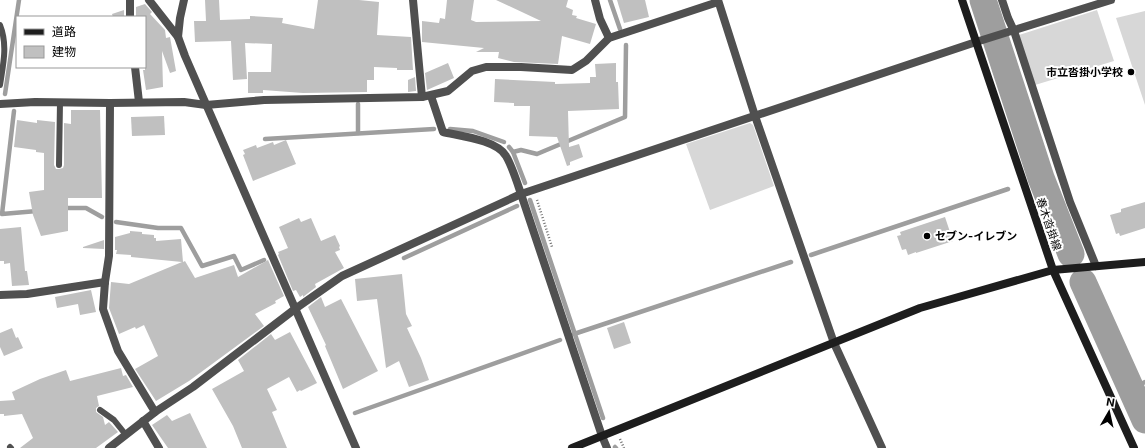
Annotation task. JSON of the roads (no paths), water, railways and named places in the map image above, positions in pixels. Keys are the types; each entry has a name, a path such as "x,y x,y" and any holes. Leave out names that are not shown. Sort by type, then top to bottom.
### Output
{"street":[{"path":"130,0 130,16"},
{"path":"149,0 178,37 206,105 356,448"},
{"path":"178,37 184,0"},
{"path":"413,0 427,96 443,132 491,144 506,155 521,194 607,448"},
{"path":"595,0 600,18 609,38"},
{"name":"春木沓掛線","path":"962,0 1053,270 1134,448"},
{"path":"1002,0 1011,32 1070,202 1096,266"},
{"path":"109,448 155,412 193,387 295,309 342,276 521,194 976,42 1111,0"},
{"path":"0,104 60,102 184,102 206,105 264,100 427,96 448,91 472,71 486,67 521,67 572,70 586,61 609,38 718,1 755,116 834,343 882,448"},
{"path":"135,68 138,102"},
{"path":"110,103 110,256 105,282 103,309 118,350 155,412"},
{"path":"572,448 920,308 1053,270 1145,262"},
{"path":"0,295 27,294 105,282"},
{"path":"143,421 159,448"}],"lane":[{"path":"0,25 5,45 5,56 0,85"},
{"path":"58,165 60,102"},
{"path":"100,410 114,420 126,435"}],"waterway":[{"path":"17,16 19,0"},
{"path":"610,0 620,29"},
{"path":"983,0 1041,178 1071,254"},
{"path":"5,94 16,20"},
{"path":"513,152 521,150 537,154 625,117 626,45"},
{"path":"358,104 358,133"},
{"path":"14,111 2,214 37,211"},
{"path":"265,139 434,129"},
{"path":"450,129 473,131 504,142"},
{"path":"509,147 513,152 525,183"},
{"path":"1033,181 1041,178"},
{"path":"811,255 1008,189"},
{"path":"530,200 603,418"},
{"path":"404,258 517,206"},
{"path":"62,208 86,208 102,217"},
{"path":"116,222 158,228 181,228 202,266 234,256 241,270 264,260"},
{"path":"574,334 791,262"},
{"path":"1083,282 1145,420"},
{"path":"355,413 560,340"},
{"path":"1131,389 1145,382"}],"place":[{"name":"市立沓掛小学校","path":"1131,72"},
{"name":"セブン-イレブン","path":"927,236"}]}
